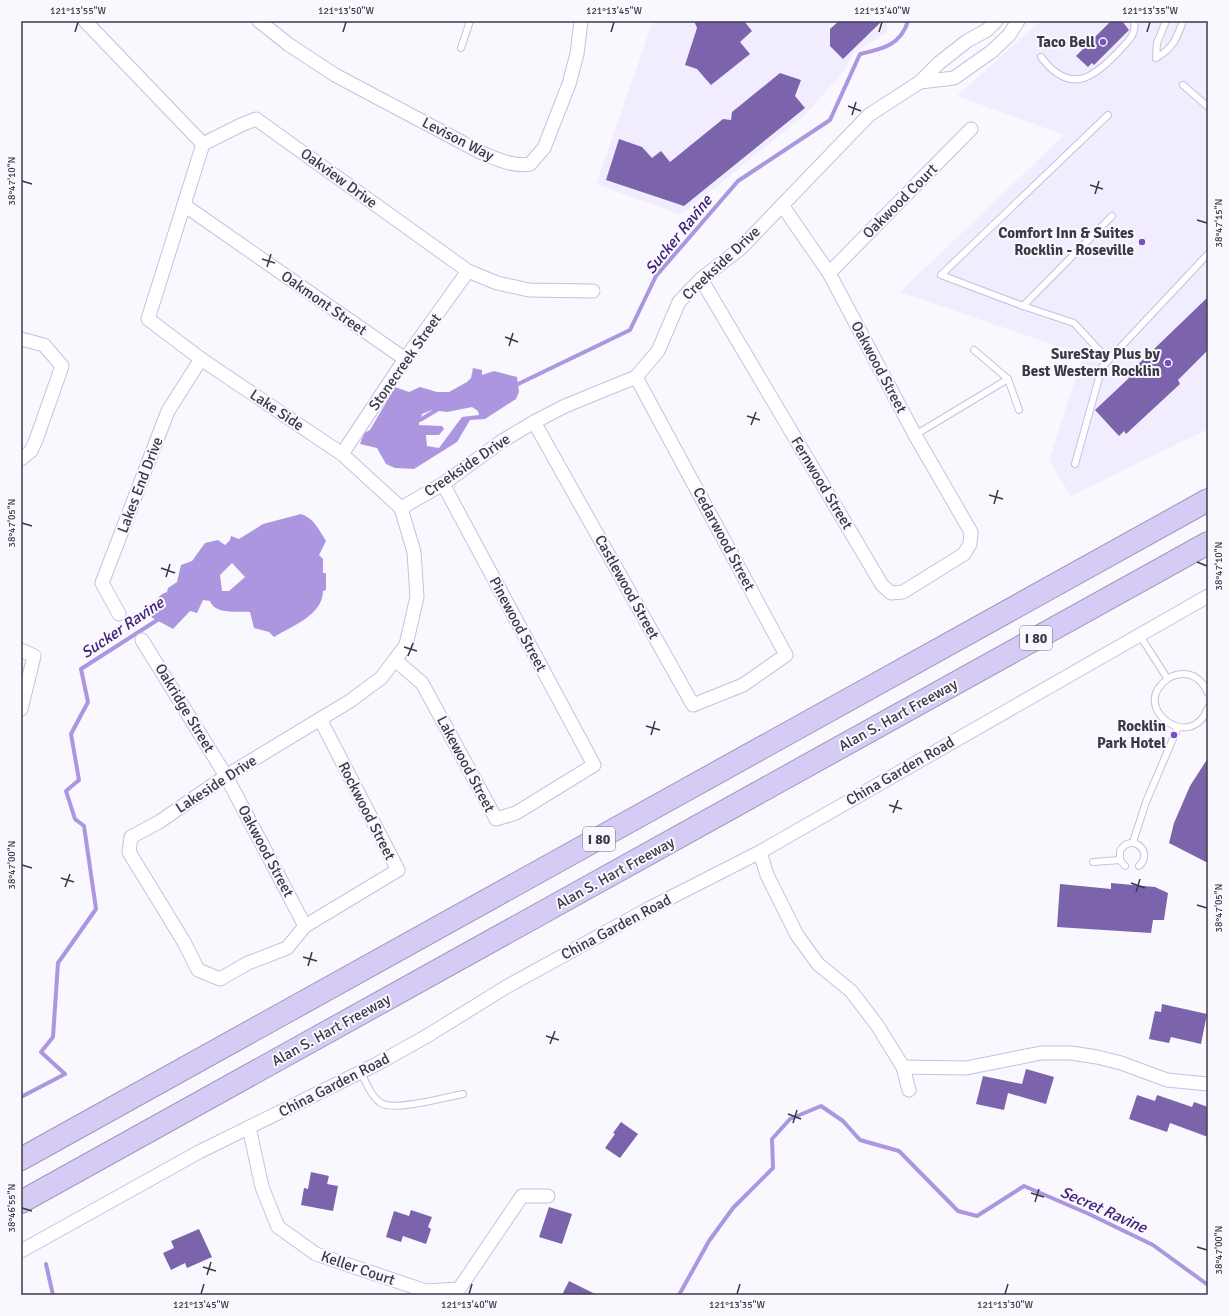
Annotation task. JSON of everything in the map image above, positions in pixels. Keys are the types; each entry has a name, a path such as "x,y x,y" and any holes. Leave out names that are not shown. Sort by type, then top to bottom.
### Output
{"highway":[{"path":"1176,518 1208,490"},
{"name":"I 80","path":"21,1159 1208,500"},
{"name":"Alan S. Hart Freeway","path":"21,1202 1208,543"}],"street":[{"path":"85,21 204,144 184,205"},
{"name":"Levison Way","path":"259,21 288,44 335,75 482,153 506,163 520,166 530,164 544,148 571,77 577,54 581,21"},
{"name":"Creekside Drive","path":"401,508 442,484 502,441 534,422 565,406 636,377 658,351 679,302 701,279 740,248 869,115 920,82 939,63 967,41 988,30 996,21"},
{"name":"Creekside Drive","path":"920,82 954,78 991,52 1010,35 1018,21"},
{"name":"Oakview Drive","path":"204,144 241,124 256,120 468,271"},
{"name":"Oakwood Court","path":"828,273 971,129"},
{"name":"Lake Side","path":"184,205 148,319 201,359 342,454 401,508"},
{"name":"Oakmont Street","path":"184,205 405,359"},
{"name":"Oakwood Street","path":"782,205 828,273 915,435 971,532"},
{"path":"468,271 497,283 529,290 592,292"},
{"name":"Stonecreek Street","path":"342,454 405,359 468,271"},
{"name":"Fernwood Street","path":"701,279 882,585 891,593 903,592 964,554 970,544 971,532"},
{"path":"21,339 44,345 62,366 36,440 31,451 21,459"},
{"name":"Lakes End Drive","path":"119,614 102,583 168,411 201,359"},
{"name":"Cedarwood Street","path":"636,377 786,655 743,685"},
{"name":"Castlewood Street","path":"534,422 693,705 743,685"},
{"name":"Pinewood Street","path":"442,484 594,765"},
{"name":"Lakeside Drive","path":"305,926 287,948 248,963 220,979 198,970 184,942 129,852 130,837 159,822 226,776 350,701 381,678 406,645 417,597 414,552 401,508"},
{"name":"China Garden Road","path":"21,1251 199,1152 361,1072 427,1036 506,987 614,928 760,852 1138,634 1208,596"},
{"name":"Oakridge Street","path":"142,640 226,776"},
{"path":"21,650 34,656 21,709"},
{"name":"Lakewood Street","path":"395,660 422,683 496,819 516,813 594,765"},
{"name":"Rockwood Street","path":"305,926 398,870 320,719"},
{"name":"Oakwood Street","path":"226,776 305,926"},
{"path":"760,852 767,875 797,935 818,964 851,991 878,1025 903,1067 909,1090"},
{"path":"903,1067 966,1068 1041,1053 1071,1052 1121,1063 1167,1080 1208,1084"},
{"name":"Keller Court","path":"249,1127 262,1187 278,1226 316,1254 426,1292 459,1288 522,1196 548,1196"}],"lane":[{"path":"461,48 470,21"},
{"path":"1041,58 1055,73 1064,78 1078,79 1090,77 1101,70 1132,37 1136,28 1134,21"},
{"path":"1166,21 1157,43 1156,58 1169,51 1175,42 1182,21"},
{"path":"1183,85 1208,107"},
{"path":"1108,115 941,275 1023,306 1074,323 1108,360"},
{"path":"1023,306 1112,216"},
{"path":"1075,464 1102,367 1208,254"},
{"path":"974,350 1008,379 1019,410"},
{"path":"915,435 1008,379"},
{"path":"1138,634 1167,678"},
{"path":"1208,693 1204,685 1197,678 1187,674 1176,674 1167,678 1160,686 1156,696 1156,706 1160,716 1168,723 1178,727 1188,727 1198,723 1205,715 1208,708"},
{"path":"1133,842 1146,802 1178,727"},
{"path":"1125,866 1120,860 1120,851 1122,847 1129,842 1133,842 1141,846 1145,852 1144,860 1139,866"},
{"path":"1093,862 1120,860"},
{"path":"361,1072 370,1091 381,1104 396,1108 463,1094"}],"shaded area":[{"path":"653,21 887,21 887,32 854,53 843,72 804,116 681,215 596,184"},
{"path":"1040,21 1208,21 1208,429 1071,496 1049,460 1083,355 900,292 1064,135 957,96"},
{"path":"473,368 482,370 482,375 494,371 517,377 519,392 516,399 485,419 470,420 457,442 414,469 395,468 386,464 377,448 360,444 364,433 370,430 395,387 409,392 420,387 437,392 449,392 467,382 471,378","holes":["472,407 478,411 479,415 462,417 439,448 427,446 426,435 439,435 444,429 442,426 419,425 419,422 425,418 421,417 422,414 432,410 447,412"]},
{"path":"301,514 313,522 326,541 319,555 323,559 323,573 326,573 326,590 323,591 322,599 318,607 305,619 274,637 269,632 254,628 250,612 233,612 222,610 213,605 210,601 203,600 197,613 190,611 173,629 151,617 154,605 158,598 163,593 167,592 168,588 177,582 181,565 192,561 205,543 218,540 225,545 230,540 231,536 239,539 263,524","holes":["232,563 245,577 229,591 222,591 220,575"]}],"building":[{"path":"694,21 744,21 752,31 740,42 750,54 711,85 697,69 685,65 697,28"},
{"path":"839,21 882,21 843,59 830,46 830,29"},
{"name":"Taco Bell","path":"1111,21 1122,21 1129,30 1094,65 1092,63 1088,67 1076,56"},
{"path":"780,73 801,80 795,96 805,108 684,206 606,180 619,139 642,147 652,158 661,151 670,162 723,119 731,120 732,112"},
{"name":"SureStay Plus by Best Western Rocklin","path":"1208,297 1208,350 1178,380 1180,384 1126,434 1124,431 1119,436 1095,410 1129,378 1127,375"},
{"path":"1208,758 1208,863 1169,843 1174,823 1190,786"},
{"path":"1111,883 1155,887 1168,893 1164,920 1153,920 1151,933 1057,927 1060,884 1111,889"},
{"path":"1162,1004 1207,1014 1201,1044 1171,1037 1169,1043 1149,1039 1155,1011 1161,1012"},
{"path":"1026,1069 1054,1077 1046,1104 1008,1093 1004,1110 976,1104 983,1076 1022,1084"},
{"path":"1137,1095 1155,1101 1157,1095 1192,1107 1194,1102 1208,1107 1208,1137 1170,1123 1167,1132 1129,1119"},
{"path":"621,1122 638,1134 620,1158 605,1148"},
{"path":"311,1172 329,1176 327,1184 338,1186 333,1211 301,1205 304,1188 308,1189"},
{"path":"549,1207 572,1214 562,1244 539,1237"},
{"path":"411,1210 432,1217 428,1227 431,1229 426,1244 403,1236 401,1242 386,1237 394,1211 409,1216"},
{"path":"199,1229 212,1257 187,1268 185,1263 171,1270 163,1253 174,1248 171,1241"},
{"path":"569,1281 597,1295 562,1295"}],"waterway":[{"name":"Sucker Ravine","path":"514,386 630,330 656,276 738,181 830,120 860,54 883,48 896,41 901,36 908,21"},
{"name":"Sucker Ravine","path":"420,420 440,408"},
{"name":"Sucker Ravine","path":"21,1097 65,1074 41,1052 53,1037 58,963 96,909 84,826 75,819 66,791 79,780 71,734 88,702 81,669 162,617"},
{"name":"Secret Ravine","path":"679,1295 709,1241 733,1208 773,1168 772,1139 790,1119 821,1106 843,1121 860,1140 899,1151 958,1211 977,1216 1024,1186 1089,1214 1153,1245 1208,1285"},
{"name":"Sucker Ravine","path":"46,1264 53,1295"}],"place":[{"name":"Taco Bell","path":"1103,42"},
{"name":"Comfort Inn & Suites Rocklin - Roseville","path":"1142,242"},
{"name":"SureStay Plus by Best Western Rocklin","path":"1168,363"},
{"name":"Rocklin Park Hotel","path":"1174,735"}]}
